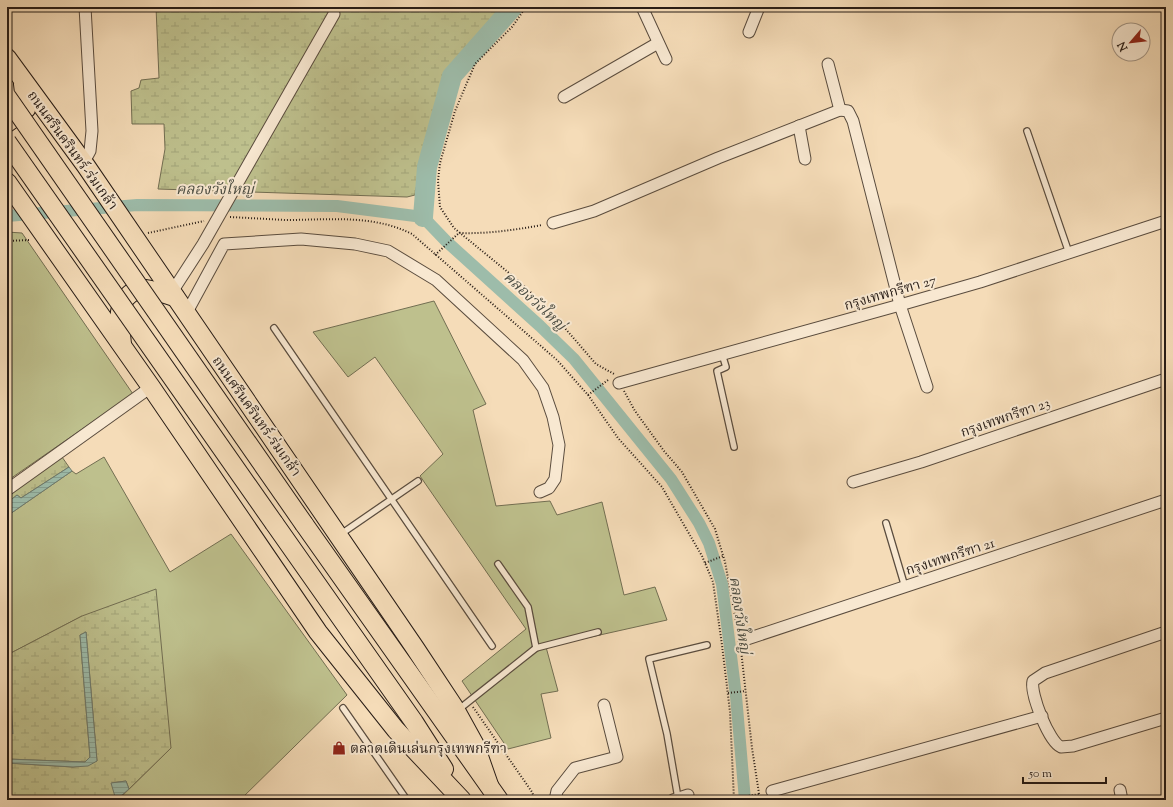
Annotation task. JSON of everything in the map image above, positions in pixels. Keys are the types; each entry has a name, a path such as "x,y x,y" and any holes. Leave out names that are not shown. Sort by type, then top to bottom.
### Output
{"main road":[{"name":"ถนนศรีนครินทร์-ร่มเกล้า","path":"7,58 84,165 144,240 173,294 186,314 339,535 456,711 475,745 489,785"},
{"path":"7,123 26,109 23,81"},
{"name":"ถนนศรีนครินทร์-ร่มเกล้า","path":"7,96 304,524 499,800"},
{"path":"7,142 414,722 462,800"},
{"path":"7,182 151,387 318,632 396,730 462,800"},
{"path":"122,346 120,310 122,301 133,292 144,289 173,294"}],"street":[{"path":"84,165 90,151 92,131 85,7"},
{"path":"642,7 666,59"},
{"path":"749,32 759,7"},
{"path":"173,294 334,14"},
{"path":"564,97 658,43"},
{"path":"828,64 840,110"},
{"path":"553,223 594,211 799,126 840,110 848,110 852,120 900,305 927,387"},
{"path":"799,126 806,159"},
{"name":"กรุงเทพกรีฑา 27","path":"617,379 722,354 900,305 1069,253 1166,221"},
{"path":"186,314 224,244 301,238 355,244 388,251 436,280 523,360 543,388 553,417 559,445 555,479 549,488 540,492"},
{"name":"กรุงเทพกรีฑา 23","path":"853,482 921,462 1166,379"},
{"path":"7,490 151,387"},
{"name":"กรุงเทพกรีฑา 21","path":"741,642 1166,500"},
{"path":"1166,632 1045,673 1033,682 1032,692 1056,745 1065,748 1166,718"},
{"path":"554,800 557,791 575,768 617,757 604,705"},
{"path":"769,792 1042,716"}],"lane":[{"path":"1027,131 1069,253"},
{"path":"274,328 492,646"},
{"path":"722,354 726,367 717,372 734,447"},
{"path":"339,535 418,482"},
{"path":"886,522 905,587"},
{"path":"498,564 528,607 536,648"},
{"path":"456,711 536,648 598,632"},
{"path":"680,798 667,734 649,659 707,645"},
{"path":"344,708 407,800"}],"path":[{"path":"526,7 512,27 475,64 455,111 440,163 438,181 440,207 459,233 520,282 550,311 596,364 617,379 635,411 687,480 715,529 723,556 741,642 752,748 760,800"},
{"path":"227,217 285,220 355,219 395,226 412,234 557,360 588,395 618,438 662,487 705,562 713,582 728,693 734,799 769,792"},
{"path":"144,240 205,221"},
{"path":"435,255 459,233 478,234 504,232 553,223"},
{"path":"7,241 37,240"},
{"path":"588,395 617,379"},
{"path":"705,562 723,556"},
{"path":"728,693 746,691"},
{"path":"532,792 535,800"}],"green space":[{"path":"156,7 504,7 444,77 424,144 415,195 407,197 158,189 165,149 164,124 132,124 131,91 139,88 141,80 159,78"},
{"path":"7,232 22,233 133,394 7,481"},
{"path":"434,301 486,404 473,410 496,506 550,501 557,515 602,502 624,595 655,587 667,620 546,647 558,691 541,694 551,738 508,749 462,681 526,629 420,476 443,454 375,357 348,377 313,332"},
{"path":"62,457 69,467 21,498 17,495 7,503 7,495"},
{"path":"104,457 170,572 231,534 347,695 240,800 118,800 171,748 82,616 9,654 7,637 7,516 72,471 76,474"},
{"path":"156,589 171,748 129,789 126,781 112,783 116,800 7,800 7,763 73,767 97,761 86,632 80,635 90,757 85,762 7,759 7,729 12,733 9,654 82,616"}],"shaded area":[{"path":"69,467 72,471 7,516 7,503 17,495 21,498"},
{"path":"86,632 97,761 88,766 73,767 7,763 7,759 85,762 90,757 80,635"},
{"path":"7,637 13,734 7,729"},
{"path":"126,781 129,789 116,800 111,783"}],"waterway":[{"path":"423,217 427,167 452,76 513,7"},
{"name":"คลองวังใหญ่","path":"7,216 137,205 337,206 423,217 446,241 540,326 574,359 671,479 699,523 709,543 722,584 736,696 745,800"}],"place":[{"name":"ตลาดเดินเล่นกรุงเทพกรีฑา","path":"339,748"}]}
